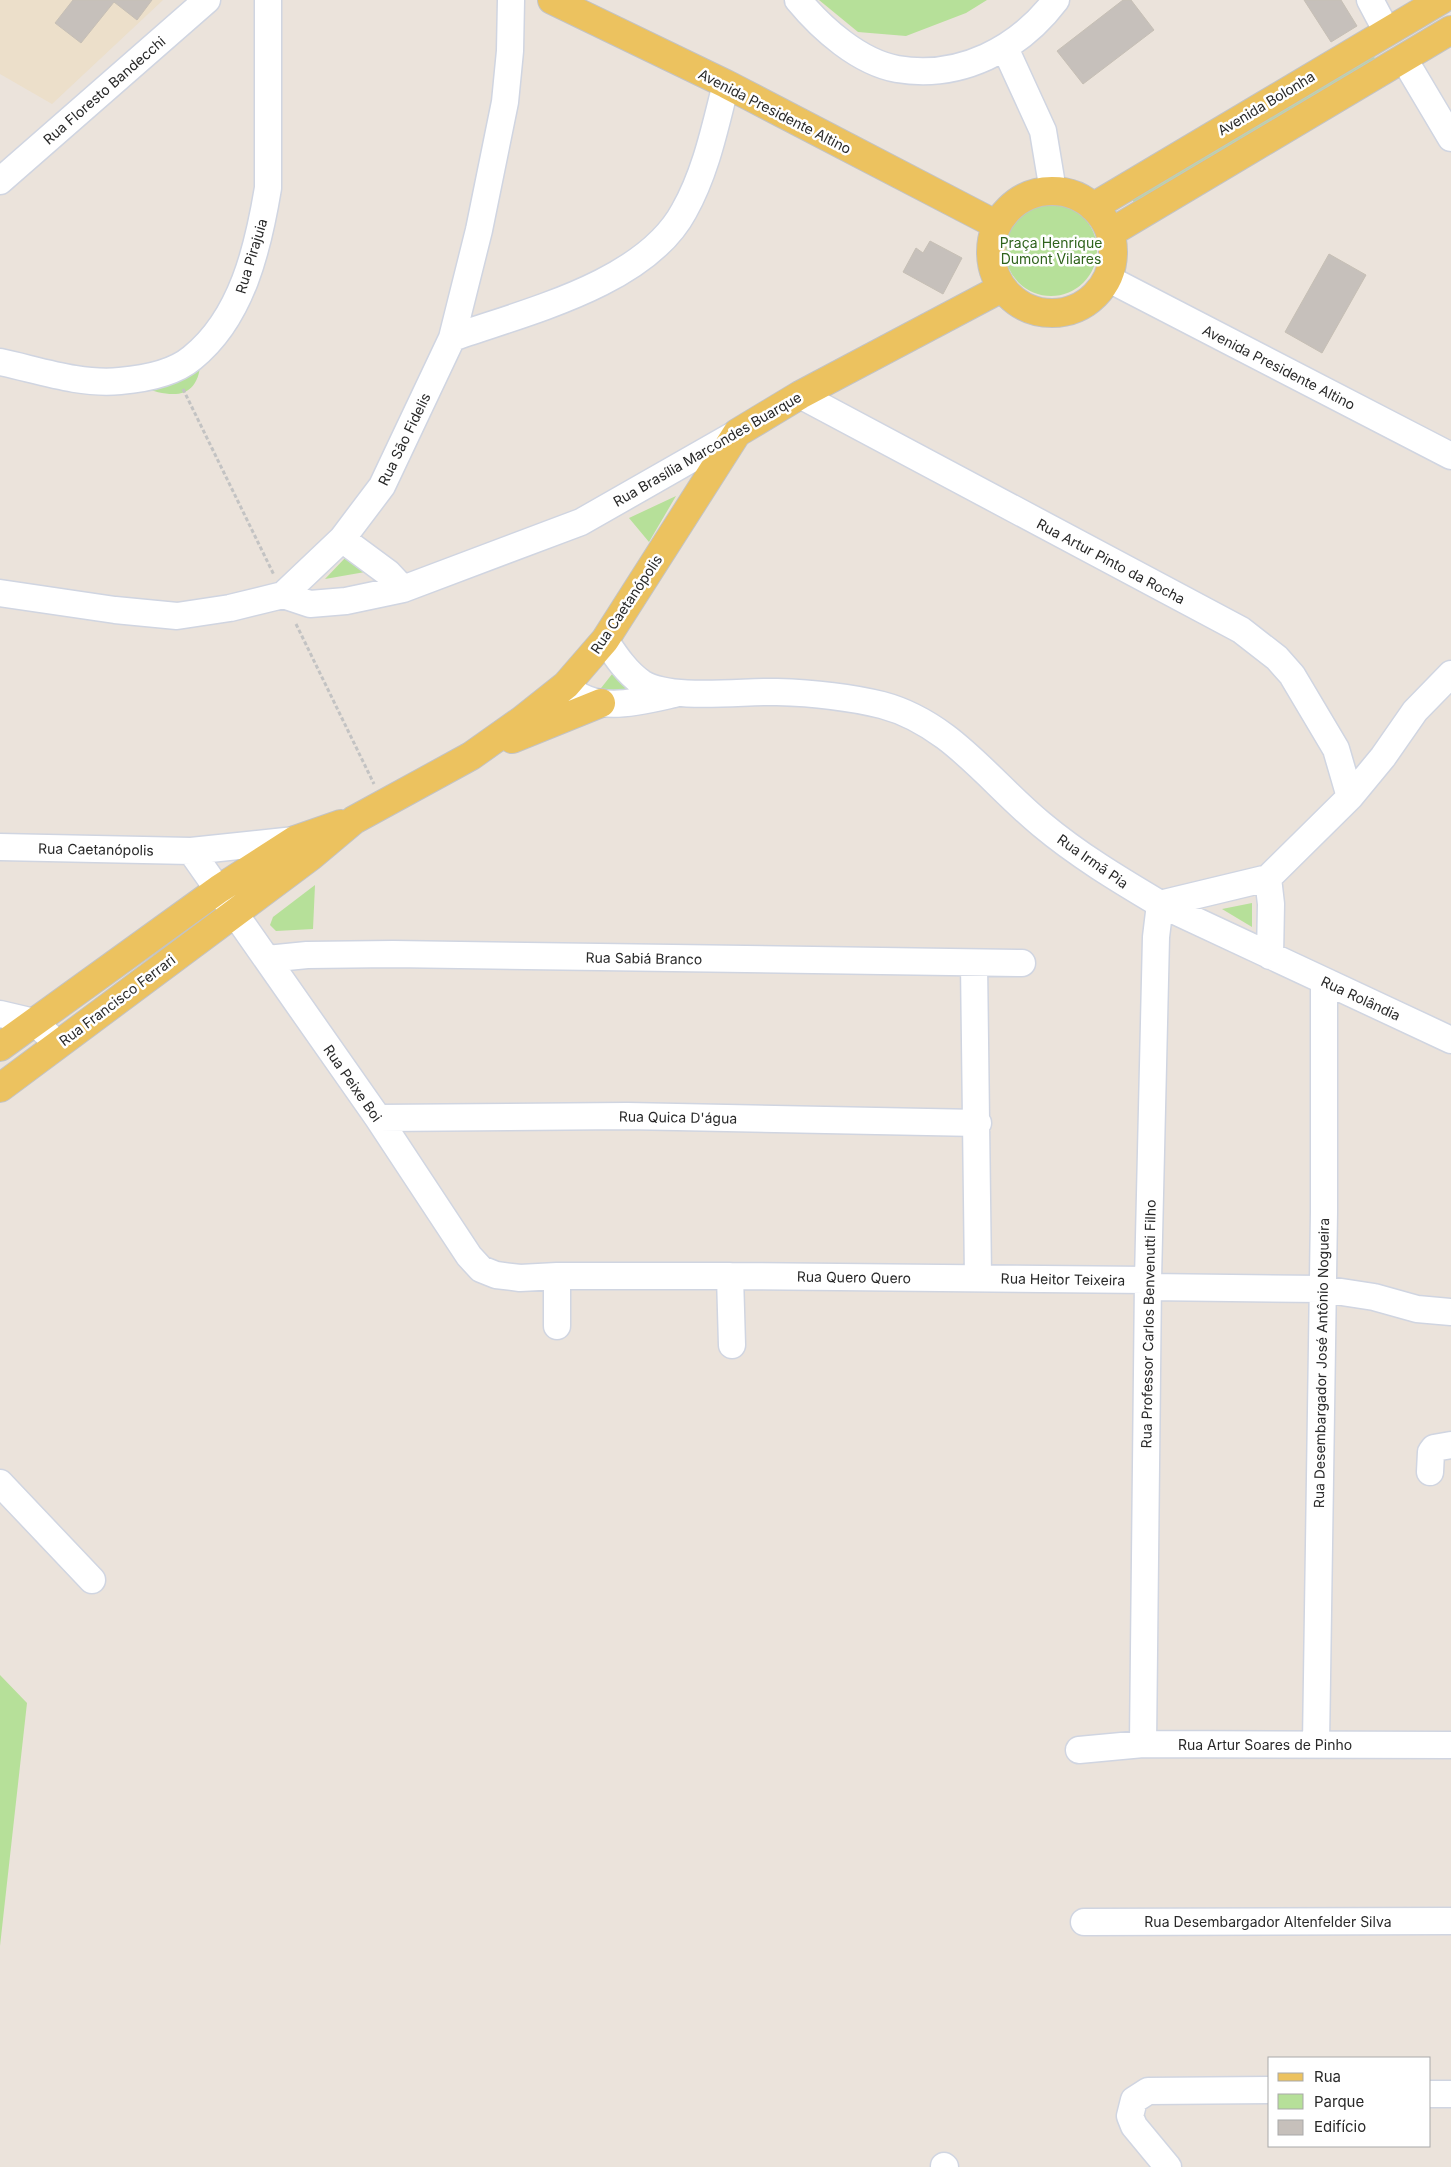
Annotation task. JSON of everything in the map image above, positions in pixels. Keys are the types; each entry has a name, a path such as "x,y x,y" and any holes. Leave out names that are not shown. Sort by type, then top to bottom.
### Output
{"main road":[{"name":"Avenida Presidente Altino","path":"552,0 726,84 997,225"},
{"name":"Avenida Bolonha","path":"1093,207 1441,0"},
{"path":"1110,233 1451,30"},
{"path":"1053,191 1074,195 1093,207 1103,219 1110,233 1113,248 1112,264 1107,278 1100,289 1081,306 1057,313 1044,313 1021,305 1002,288 996,279 990,257 993,236 997,225 1007,211 1020,200 1036,193 1053,191"},
{"name":"Rua Brasília Marcondes Buarque","path":"737,434 800,395 1002,288"},
{"name":"Rua Caetanópolis","path":"219,889 295,840 354,820 471,756 522,720 566,685 605,640 737,434"},
{"path":"471,756 601,703"},
{"name":"Rua Caetanópolis","path":"235,912 310,857 354,820"},
{"name":"Rua Francisco Ferrari","path":"0,1047 219,889"},
{"name":"Rua Francisco Ferrari","path":"0,1088 235,912"}],"street":[{"name":"Rua Floresto Bandecchi","path":"0,181 207,0"},
{"name":"Rua Pirajuia","path":"0,362 75,379 119,382 152,376 192,359 224,322 243,288 263,218 268,188 268,0"},
{"name":"Rua São Fidelis","path":"284,595 342,539 382,486 452,338 478,230 505,102 510,51 511,0"},
{"path":"798,0 830,32 851,48 895,68 940,70 984,59 1005,48 1036,25 1056,0"},
{"path":"1370,0 1387,32"},
{"path":"1005,48 1043,131 1053,191"},
{"path":"1404,59 1451,138"},
{"path":"452,338 590,288 638,262 655,247 684,211 708,156 726,84"},
{"name":"Avenida Presidente Altino","path":"1107,278 1451,456"},
{"name":"Rua Artur Pinto da Rocha","path":"800,395 1241,630 1277,658 1292,675 1336,749 1350,797"},
{"name":"Rua Brasília Marcondes Buarque","path":"284,595 310,604 346,601 403,589 582,522 737,434"},
{"path":"342,539 388,573 403,589"},
{"path":"0,593 115,610 177,616 230,608 284,595"},
{"name":"Rua Irmã Pia","path":"605,640 629,672 643,683 657,689 682,692 776,692 838,695 884,706 917,719 954,741 1040,823 1098,868 1160,904"},
{"path":"1160,904 1268,878 1350,797 1383,757 1415,711 1451,674"},
{"name":"Rua Irmã Pia","path":"566,685 582,698 601,703 639,702 682,692"},
{"name":"Rua Caetanópolis","path":"0,847 191,851 295,840"},
{"path":"191,851 235,912"},
{"path":"1268,878 1271,904 1270,956"},
{"name":"Rua Rolândia","path":"1160,904 1451,1040"},
{"name":"Rua Professor Carlos Benvenutti Filho","path":"1142,1744 1148,1284 1156,937 1160,904"},
{"name":"Rua Peixe Boi","path":"235,912 378,1118 469,1256"},
{"name":"Rua Sabiá Branco","path":"267,959 307,955 393,954 1022,963"},
{"path":"974,963 978,1124 978,1278"},
{"name":"Rua Desembargador José Antônio Nogueira","path":"1316,1744 1324,1212 1324,981"},
{"path":"0,1014 34,1022 58,1044"},
{"name":"Rua Quica D'água","path":"378,1118 628,1116 978,1124"},
{"name":"Rua Quero Quero","path":"469,1256 481,1269 496,1275 520,1278 556,1276 978,1278"},
{"path":"556,1276 556,1326"},
{"path":"730,1276 732,1345"},
{"name":"Rua Heitor Teixeira","path":"978,1278 1322,1289 1374,1297 1417,1308 1451,1312"},
{"path":"1430,1472 1431,1452 1434,1448 1451,1445"},
{"path":"0,1484 92,1580"},
{"name":"Rua Artur Soares de Pinho","path":"1079,1750 1142,1744 1451,1744"},
{"name":"Rua Desembargador Altenfelder Silva","path":"1084,1922 1451,1920"},
{"path":"1168,2167 1134,2126 1130,2116 1134,2100 1148,2091 1268,2090"},
{"path":"1431,2094 1451,2094"}],"shaded area":[{"path":"0,0 163,0 52,104 0,74"}],"green space":[{"path":"819,0 987,0 966,13 906,36 858,32"},
{"path":"1372,54 1377,61 1135,204 1131,198"},
{"name":"Praça Henrique Dumont Vilares","path":"1051,204 1069,207 1084,217 1094,232 1097,250 1094,268 1084,283 1069,293 1051,296 1033,293 1018,283 1008,268 1005,250 1008,232 1018,217 1033,207"},
{"path":"201,356 200,370 191,388 175,394 141,387"},
{"path":"676,496 649,542 629,518"},
{"path":"345,558 365,572 325,579"},
{"path":"620,664 635,686 594,697"},
{"path":"315,885 313,929 276,931 270,925 273,917"},
{"path":"1252,903 1252,927 1222,909"},
{"path":"0,1675 27,1703 0,1946"}],"building":[{"path":"73,0 152,0 137,20 114,2 81,43 55,23"},
{"path":"1123,0 1131,0 1154,30 1083,84 1057,51"},
{"path":"1304,0 1341,0 1357,26 1331,42"},
{"path":"930,241 962,258 943,294 903,272 916,248 923,253"},
{"path":"1329,254 1366,275 1322,353 1285,332"}]}
